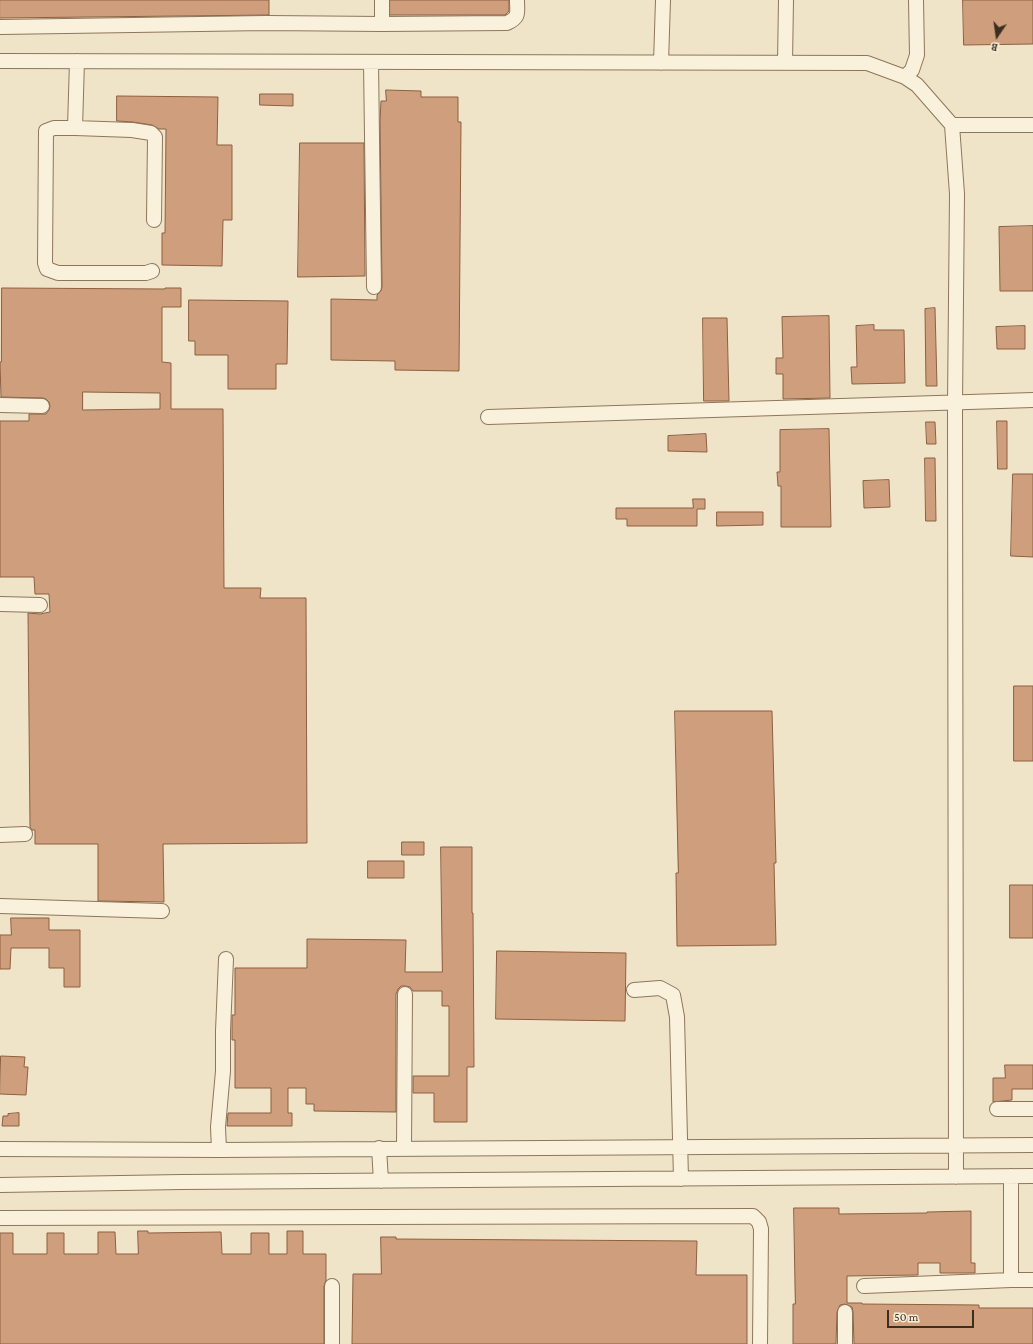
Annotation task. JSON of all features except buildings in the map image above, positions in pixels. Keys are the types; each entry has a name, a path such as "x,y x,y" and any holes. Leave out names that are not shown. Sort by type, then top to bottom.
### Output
{"street":[{"path":"382,0 382,24"},
{"path":"0,27 266,23 507,23 515,19 517,16 517,0"},
{"path":"661,63 663,0"},
{"path":"785,63 786,0"},
{"path":"905,77 912,70 917,55 916,0"},
{"path":"0,61 867,63 905,77 917,85 927,95 952,125 957,194 955,403 956,1177"},
{"path":"75,128 77,61"},
{"path":"371,62 374,287"},
{"path":"952,125 1033,125"},
{"path":"152,271 146,273 58,273 47,269 45,263 46,131 54,128 75,128 132,130 151,133 155,137 154,220"},
{"path":"488,416 1033,400"},
{"path":"0,405 42,406"},
{"path":"0,604 40,605"},
{"path":"0,835 25,834"},
{"path":"0,906 162,911"},
{"path":"219,1150 218,1127 223,1071 226,959"},
{"path":"634,990 660,988 673,995 678,1017 681,1178"},
{"path":"404,1148 405,994"},
{"path":"996,1109 1033,1109"},
{"path":"0,1149 219,1150 1033,1145"},
{"path":"379,1148 381,1181"},
{"path":"1011,1176 1011,1280"},
{"path":"0,1185 182,1182 1033,1176"},
{"path":"0,1218 753,1216 759,1222 761,1229 760,1344"},
{"path":"864,1286 1033,1280"},
{"path":"332,1286 332,1344"},
{"path":"845,1344 846,1312"}]}
